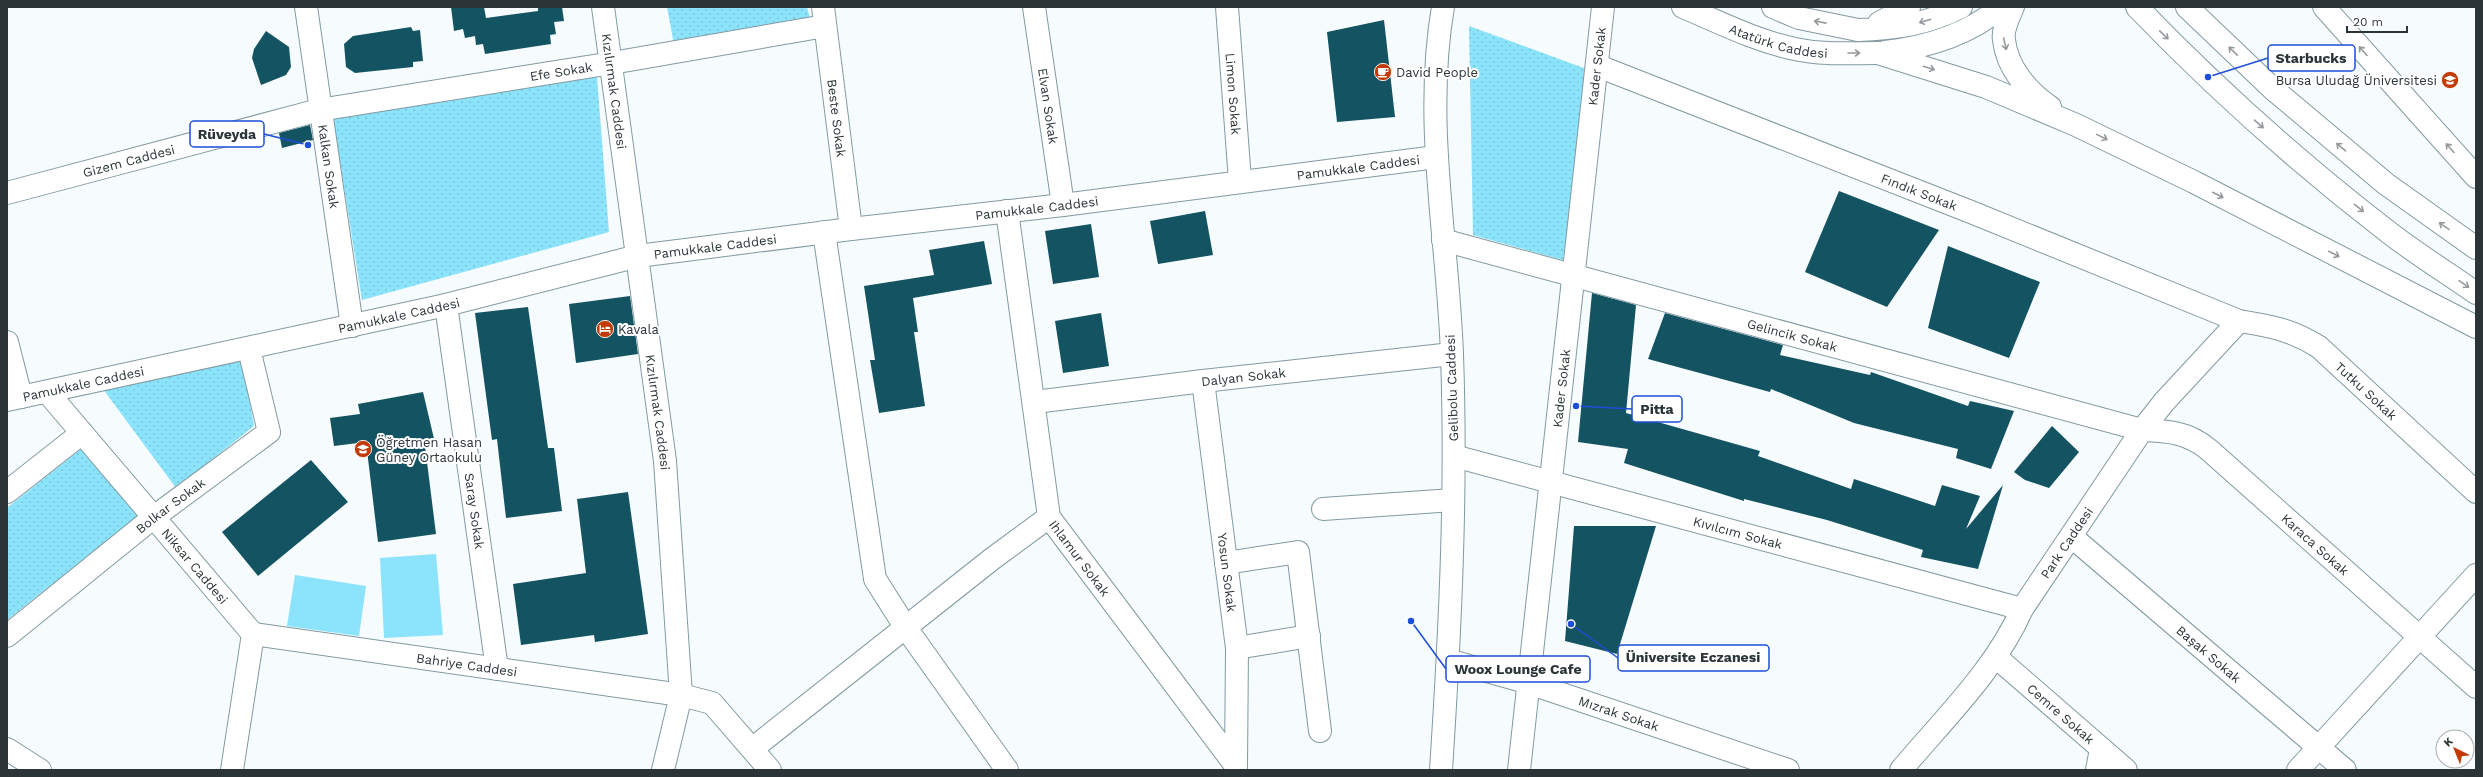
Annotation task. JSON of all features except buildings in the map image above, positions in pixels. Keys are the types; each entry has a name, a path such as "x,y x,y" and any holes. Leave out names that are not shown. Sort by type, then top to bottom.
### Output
{"main road":[{"name":"Kalkan Sokak","path":"306,7 319,110 352,326"},
{"name":"Kızılırmak Caddesi","path":"603,7 612,63 665,461 681,695 663,770"},
{"name":"Elvan Sokak","path":"1034,7 1064,205"},
{"name":"Limon Sokak","path":"1227,7 1240,181"},
{"path":"1430,7 1436,48"},
{"name":"Gelibolu Caddesi","path":"1441,770 1448,660 1454,456 1452,354 1436,157 1436,48 1443,7"},
{"name":"Kader Sokak","path":"1519,770 1573,275 1598,66 1603,7"},
{"name":"Atatürk Caddesi","path":"1683,7 1757,38 1796,49 1831,53 1878,53"},
{"name":"Atatürk Caddesi","path":"1773,7 1799,18 1858,30 1893,29 1926,22 1961,7"},
{"path":"1858,30 1882,22 1909,7"},
{"path":"1878,53 1910,49 1957,35 1977,24 2001,7"},
{"path":"2012,7 2003,39 2009,59 2019,79 2045,104 2076,125"},
{"path":"2137,7 2219,88 2302,161 2387,231 2476,293"},
{"path":"2187,7 2273,89 2386,184 2476,248"},
{"path":"2324,7 2476,177"},
{"name":"Efe Sokak","path":"319,110 612,63 824,17"},
{"name":"Beste Sokak","path":"824,17 851,229"},
{"path":"1878,53 1986,86 2076,125 2194,182 2476,327"},
{"name":"Fındık Sokak","path":"1598,66 1971,212 2239,322"},
{"name":"Gizem Caddesi","path":"7,193 319,110"},
{"name":"Pamukkale Caddesi","path":"14,399 48,393 446,305 638,256 824,232 1064,205 1240,181 1436,157"},
{"name":"Ihlamur Sokak","path":"1006,211 1035,402 1050,517 1236,768"},
{"path":"824,232 875,579 906,628 1008,770"},
{"name":"Gelincik Sokak","path":"1443,240 2142,430"},
{"name":"Saray Sokak","path":"446,305 497,669"},
{"name":"Park Caddesi","path":"1901,770 1996,657 2011,634 2022,609 2072,537 2142,430 2164,402 2239,322"},
{"name":"Tutku Sokak","path":"2239,322 2281,328 2302,337 2319,347 2476,492"},
{"path":"7,342 14,399"},
{"name":"Bolkar Sokak","path":"7,636 154,518 269,432 249,349"},
{"name":"Dalyan Sokak","path":"1035,402 1203,381 1452,354"},
{"name":"Yosun Sokak","path":"1203,381 1237,648 1236,768"},
{"name":"Niksar Caddesi","path":"48,393 253,634"},
{"name":"Karaca Sokak","path":"2142,430 2171,431 2196,439 2476,687"},
{"path":"7,492 82,433"},
{"name":"Kıvılcım Sokak","path":"1454,456 2022,609"},
{"path":"1323,509 1453,500"},
{"path":"752,749 992,559 1050,517"},
{"name":"Başak Sokak","path":"2072,537 2345,770"},
{"path":"1226,563 1298,552 1320,731"},
{"path":"2298,770 2320,748 2476,575"},
{"path":"232,770 253,634"},
{"name":"Bahriye Caddesi","path":"253,634 681,695 712,703 770,770"},
{"path":"1237,648 1309,636"},
{"name":"Cemre Sokak","path":"1996,657 2099,760 2126,770"},
{"name":"Mızrak Sokak","path":"1448,660 1529,682 1788,770"},
{"path":"7,749 40,770"}],"shaded area":[{"path":"667,7 807,7 811,22 674,45"},
{"path":"1469,26 1592,71 1563,260 1473,235"},
{"path":"597,77 609,232 362,300 333,118"},
{"path":"242,360 254,426 176,488 103,389"},
{"path":"82,448 140,514 7,620 7,508"},
{"path":"436,554 443,635 384,638 380,558"},
{"path":"295,575 366,586 359,636 287,626"}],"place":[{"name":"David People","path":"1383,72"},
{"name":"Starbucks","path":"2208,77"},
{"name":"Bursa Uludağ Üniversitesi","path":"2450,80"},
{"name":"Rüveyda","path":"308,145"},
{"name":"Kavala","path":"605,329"},
{"name":"Pitta","path":"1576,406"},
{"name":"Öğretmen Hasan Güney Ortaokulu","path":"363,449"},
{"name":"Woox Lounge Cafe","path":"1411,621"},
{"name":"Üniversite Eczanesi","path":"1571,624"}]}
